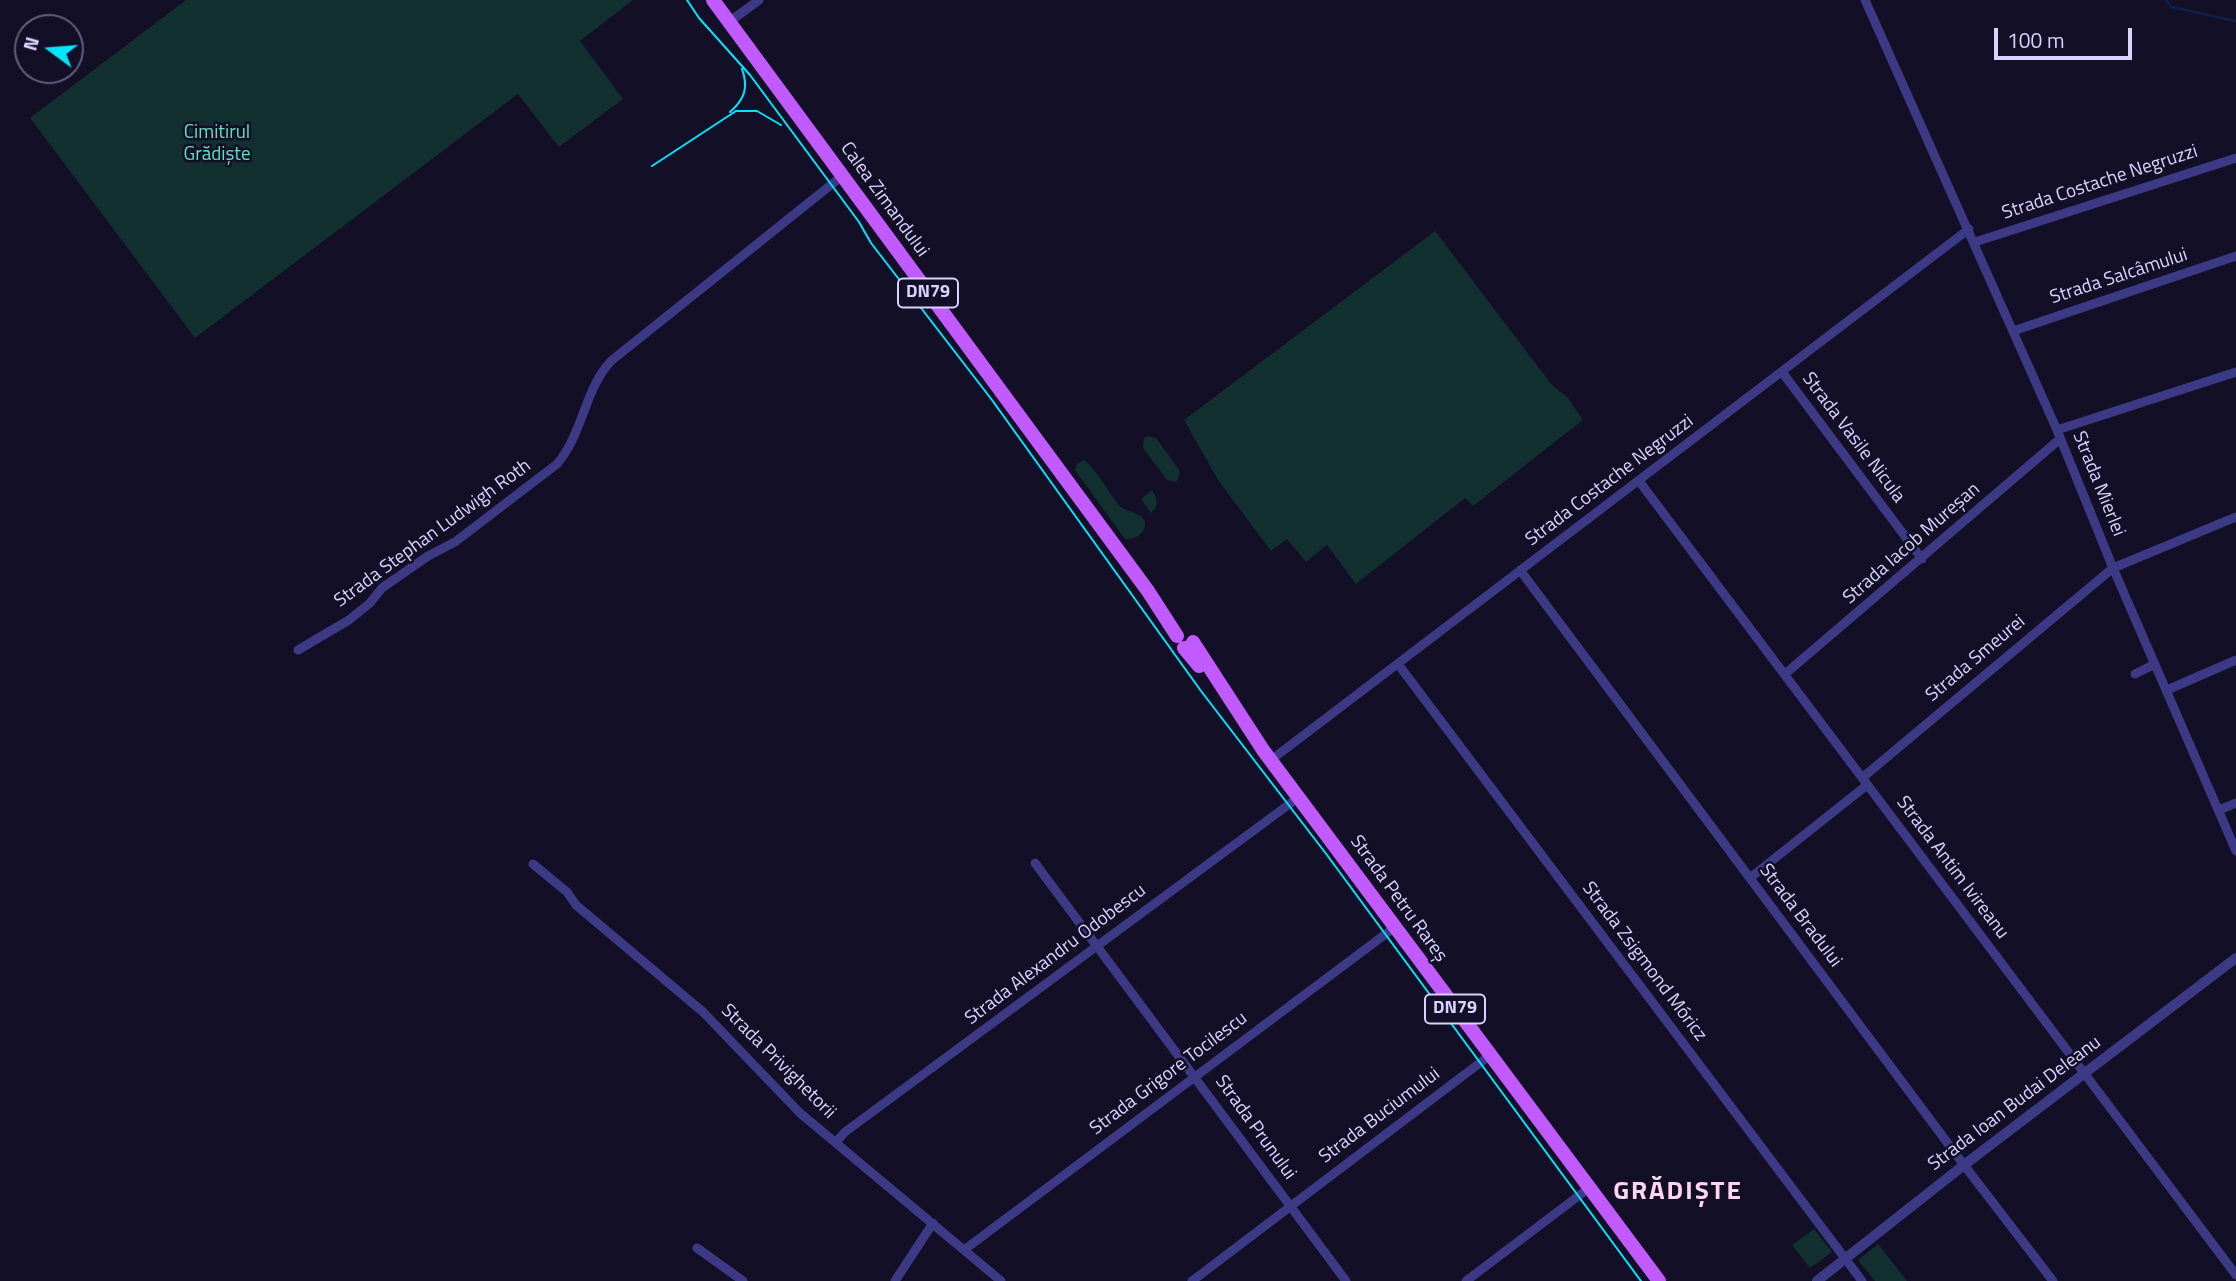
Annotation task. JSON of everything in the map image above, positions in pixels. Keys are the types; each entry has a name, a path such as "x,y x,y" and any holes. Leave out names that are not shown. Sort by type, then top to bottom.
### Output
{"main road":[{"name":"Calea Zimandului","path":"713,0 1234,708"},
{"name":"Strada Petru Rareș","path":"1234,708 1489,1056 1659,1281"}],"street":[{"path":"729,22 759,0"},
{"name":"Strada Mierlei","path":"1865,0 2059,435 2113,568 2236,851"},
{"name":"Strada Costache Negruzzi","path":"1975,243 2236,158"},
{"name":"Strada Stephan Ludwigh Roth","path":"298,650 349,620 382,589 428,555 455,542 557,464 569,451 598,380 611,361 842,176"},
{"name":"Strada Costache Negruzzi","path":"1271,760 1969,229"},
{"name":"Strada Salcâmului","path":"2013,331 2236,256"},
{"name":"Strada Vasile Nicula","path":"1782,372 1922,559"},
{"name":"Strada Iacob Mureșan","path":"1786,674 1922,559 2059,435 2236,372"},
{"name":"Strada Antim Ivireanu","path":"1639,481 2236,1275"},
{"name":"Strada Smeurei","path":"1750,878 2113,568 2236,517"},
{"name":"Strada Bradului","path":"1520,570 2053,1281"},
{"path":"2166,690 2236,660"},
{"name":"Strada Zsigmond Móricz","path":"1398,664 1862,1281"},
{"path":"2135,674 2155,664"},
{"name":"Strada Alexandru Odobescu","path":"836,1142 845,1132 1299,797"},
{"path":"2219,810 2236,803"},
{"name":"Strada Prunului","path":"1035,863 1346,1281"},
{"name":"Strada Privighetorii","path":"533,864 567,892 576,905 703,1012 800,1114 1002,1281"},
{"name":"Strada Grigore Tocilescu","path":"964,1250 1395,927"},
{"name":"Strada Ioan Budai Deleanu","path":"1817,1281 1964,1165 2236,958"},
{"name":"Strada Buciumului","path":"1192,1281 1489,1056"},
{"path":"1466,1281 1589,1188"},
{"path":"895,1281 933,1223"},
{"path":"697,1248 743,1281"}],"green space":[{"name":"Cimitirul Grădiște","path":"186,0 633,0 580,41 623,99 559,147 518,94 195,338 30,118 75,84 84,84 84,77"},
{"path":"1435,231 1552,385 1568,398 1583,420 1473,506 1465,498 1356,584 1327,545 1306,562 1287,539 1271,551 1218,480 1184,420"},
{"path":"1144,438 1156,438 1180,471 1175,482 1167,480 1143,448"},
{"path":"1084,460 1122,508 1144,520 1144,529 1138,536 1125,539 1075,470 1077,464"},
{"path":"1152,490 1157,502 1151,513 1141,499"},
{"path":"1814,1229 1832,1252 1810,1268 1792,1245"},
{"path":"1878,1244 1907,1281 1875,1281 1858,1260"}],"waterway":[{"path":"2166,0 2171,7 2236,21"}],"tram line":[{"path":"687,0 699,18 750,75 859,222 871,243 992,400 1201,691 1327,855 1641,1281"},
{"path":"730,112 744,93 742,69"},
{"path":"652,166 736,111 757,111 781,125"}],"district":[{"name":"GRĂDIȘTE","path":"1678,1193"}]}
